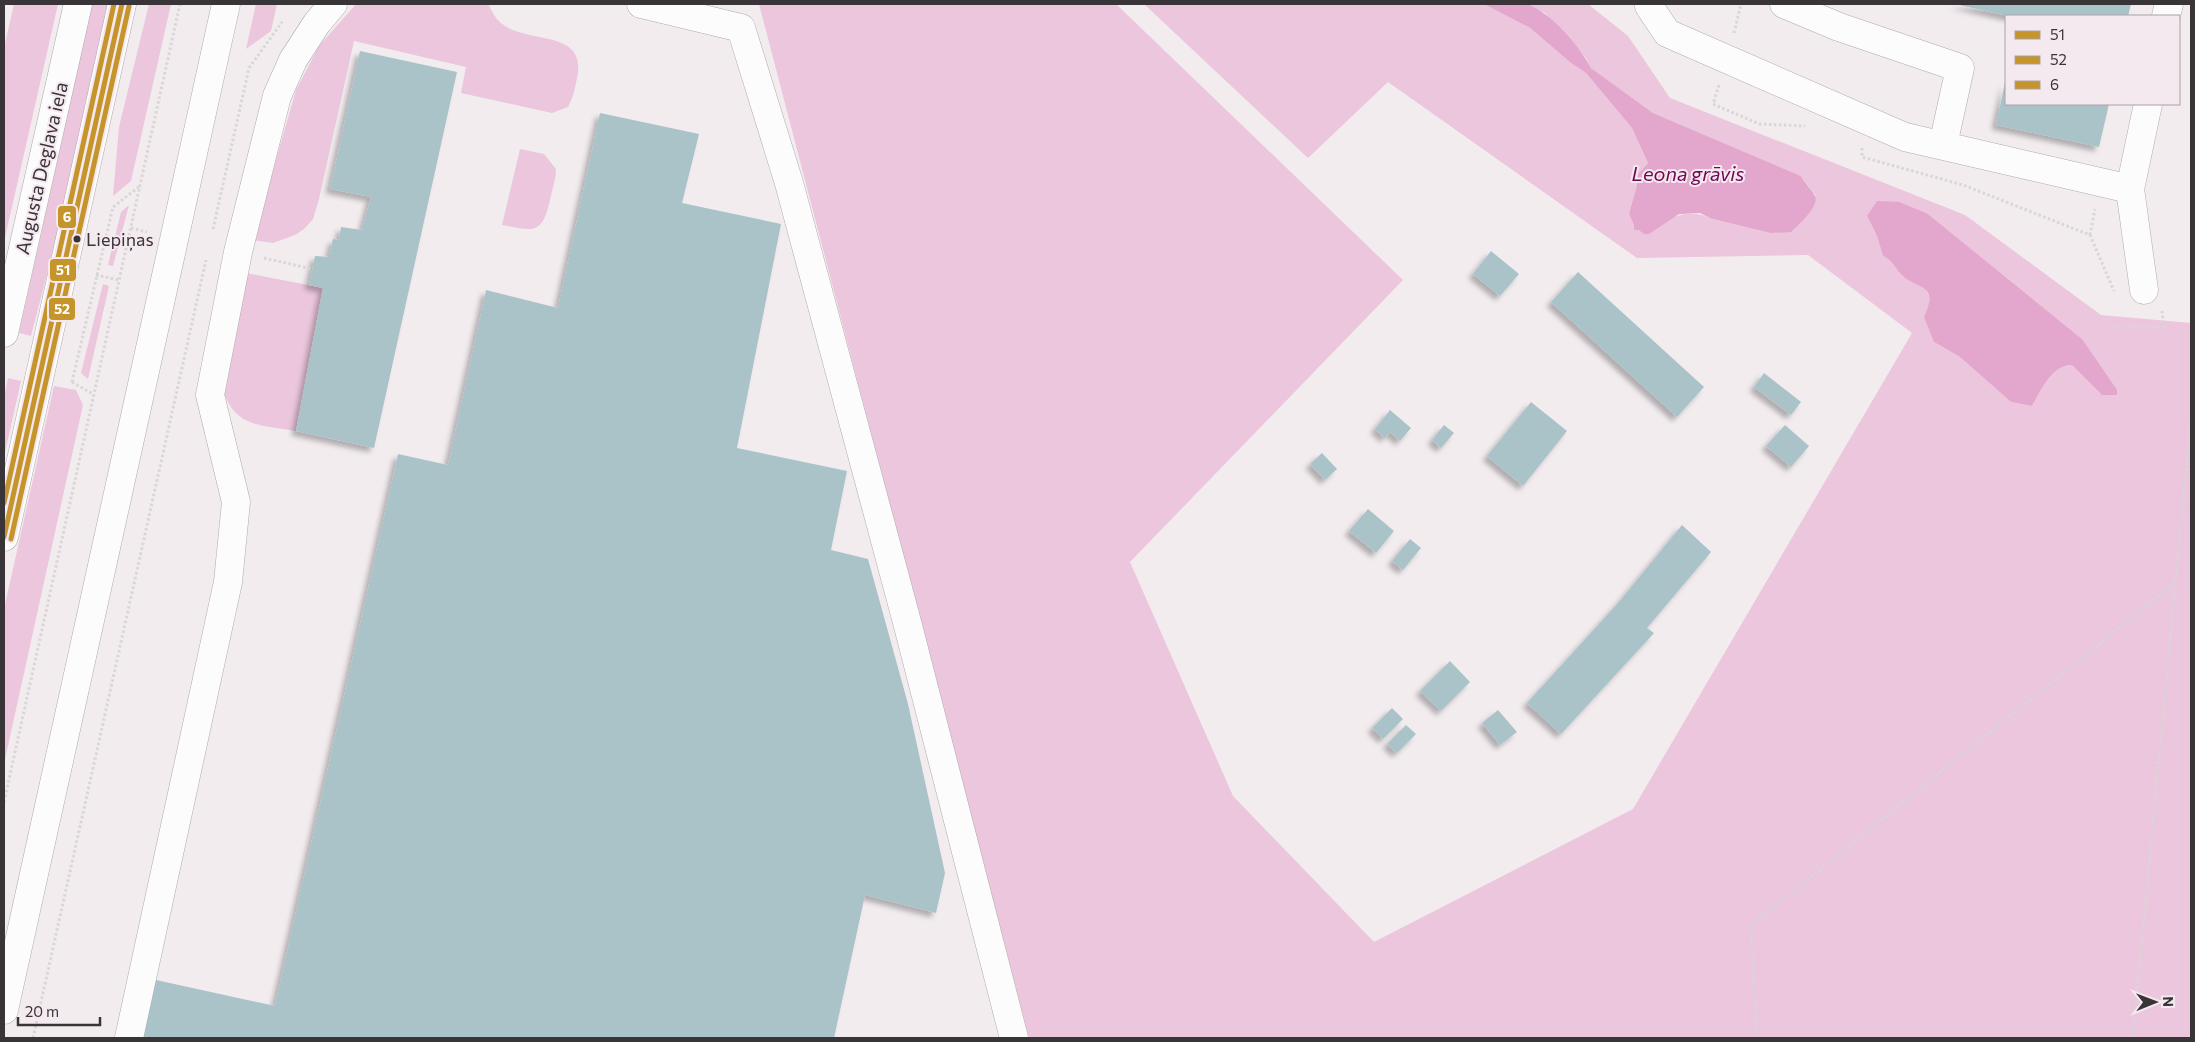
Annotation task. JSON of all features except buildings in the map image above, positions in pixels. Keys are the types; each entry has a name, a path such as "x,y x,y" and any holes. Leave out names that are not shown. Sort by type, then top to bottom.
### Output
{"main road":[{"name":"Augusta Deglava iela","path":"4,333 10,280 78,4"},
{"path":"4,537 122,4"},
{"path":"4,1010 226,4"},
{"path":"129,1038 228,582 236,502 210,395 215,366 238,252 277,96 293,60 317,23 333,4"},
{"path":"641,4 741,28 789,183 907,622 1014,1038"},
{"path":"1647,4 1667,32 1905,136 2130,189"},
{"path":"1784,4 1839,26 1960,68 1943,145"},
{"path":"2144,290 2130,189 2148,105"}],"path":[{"path":"4,802 180,4"},
{"path":"1741,4 1728,59 1713,104 1759,124 1808,126"},
{"path":"1862,142 1862,158 1963,185 2090,235 2115,294"},
{"path":"72,382 113,207 140,186"},
{"path":"131,228 176,237"},
{"path":"33,1038 207,255"},
{"path":"96,274 119,280"},
{"path":"2113,327 2164,327 2161,298 2144,290"},
{"path":"63,381 72,382 93,394"},
{"path":"2133,1038 2191,415"},
{"path":"1757,1038 1751,925 2176,583"}],"shaded area":[{"path":"14,4 58,4 4,242 4,48"},
{"path":"92,4 117,4 31,336 19,333"},
{"path":"149,4 171,4 131,181 113,196 119,127"},
{"path":"256,4 277,4 271,31 246,49"},
{"path":"356,4 488,4 499,21 512,30 565,44 573,51 578,62 577,78 570,104 568,107 552,113 461,93 466,67 354,41 313,219 295,235 273,243 253,240 296,90 319,46"},
{"path":"759,4 1116,4 1403,280 1130,562 1233,796 1374,942 1633,809 1912,333 1808,255 1637,258 1388,82 1308,158 1144,4 1484,4 1530,28 1571,63 1586,73 1632,128 1648,163 1638,174 1629,214 1634,225 1649,234 1662,223 1685,214 1701,215 1710,218 1816,196 1801,176 1653,113 1591,68 1586,58 1545,13 1526,4 1588,4 1628,36 1670,98 1965,215 2101,315 2191,323 2191,1038 1029,1038","holes":["1928,214 2082,339 2102,395 2072,365 2058,369 2052,374 2032,406 2011,402 1960,357 1934,342 1929,296 1924,286 1903,276 1893,261 1883,256 1877,236 1867,216"]},
{"path":"520,149 544,154 556,169 555,181 544,220 535,228 529,229 502,225"},
{"path":"129,205 113,266 108,265 121,212"},
{"path":"246,273 323,288 296,431 261,425 242,418 228,402 223,389"},
{"path":"103,284 109,286 88,379 81,373"},
{"path":"8,378 21,381 4,457 4,398"},
{"path":"54,386 76,390 83,405 4,764 4,609"}],"water":[{"name":"Leona grāvis","path":"1516,3 1526,4 1535,8 1563,31 1580,50 1591,68 1653,113 1801,176 1815,196 1816,200 1811,210 1791,232 1771,233 1710,218 1700,213 1679,214 1649,234 1634,230 1629,214 1638,174 1648,163 1632,128 1586,73 1571,63 1530,28 1484,4"},
{"path":"1877,201 1899,202 1928,214 2082,339 2117,390 2117,395 2102,395 2072,365 2058,369 2052,374 2032,406 2011,402 1960,357 1934,342 1924,317 1928,306 1928,293 1925,289 1908,280 1883,256 1877,236 1867,216"}],"transit line":[{"name":"6","path":"4,503 114,4"},
{"name":"51","path":"4,537 122,4"},
{"name":"52","path":"11,539 129,6"}],"place":[{"name":"Liepiņas","path":"77,239"}]}
